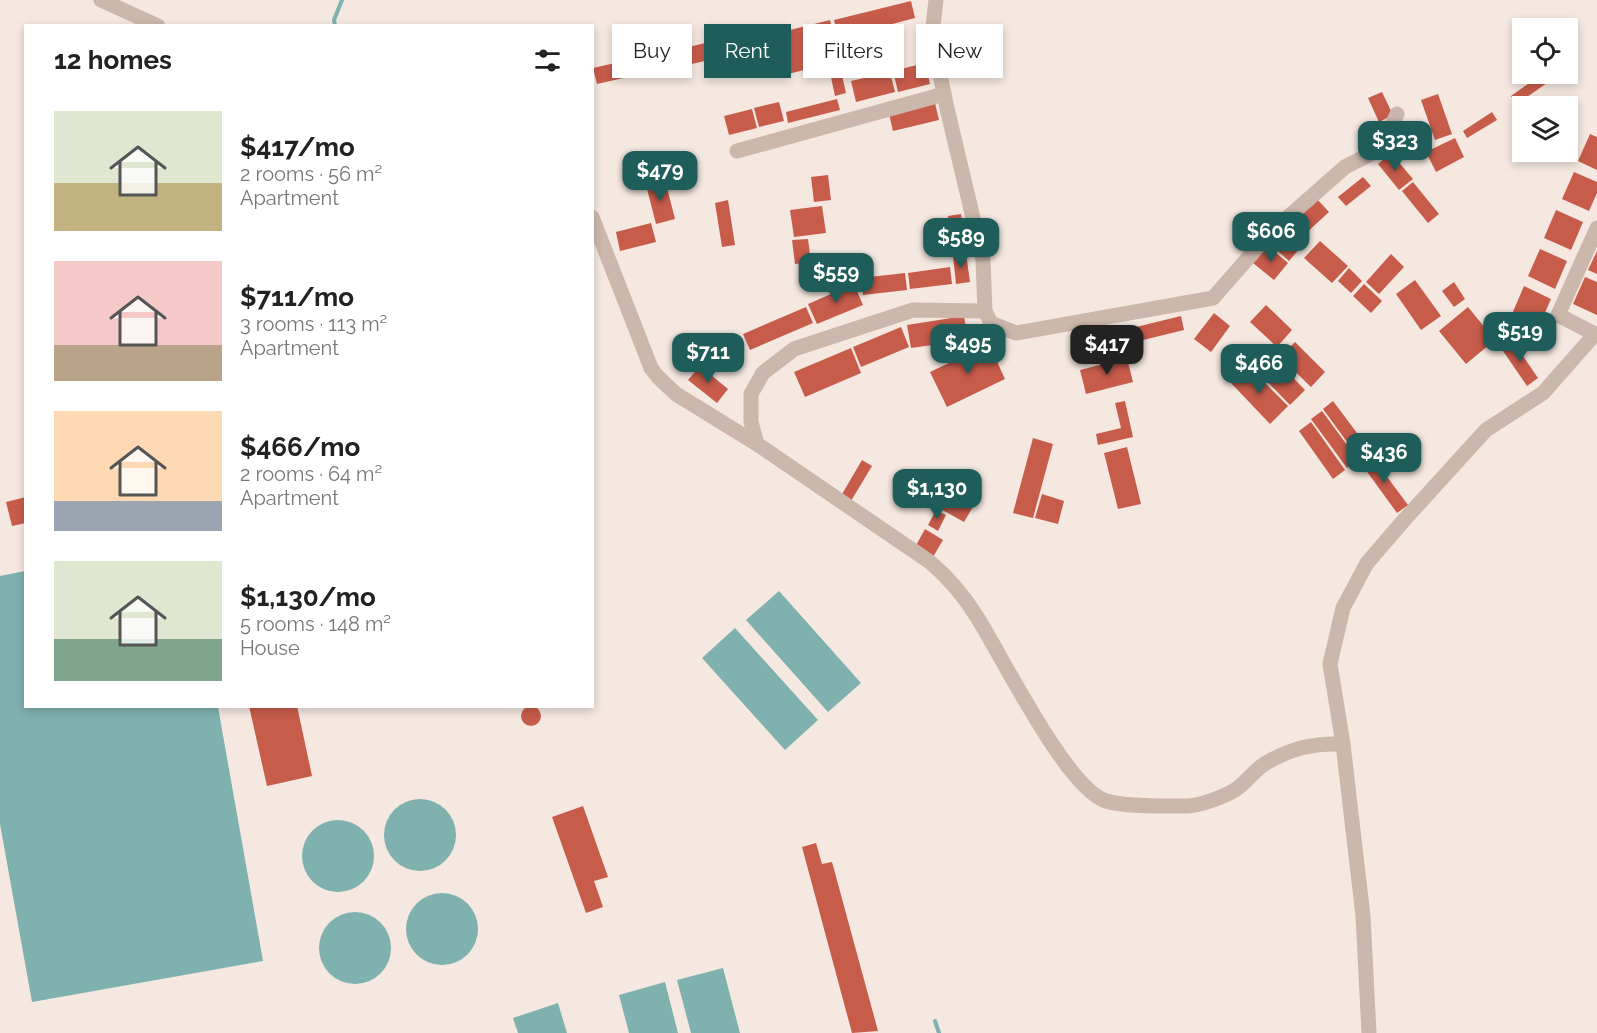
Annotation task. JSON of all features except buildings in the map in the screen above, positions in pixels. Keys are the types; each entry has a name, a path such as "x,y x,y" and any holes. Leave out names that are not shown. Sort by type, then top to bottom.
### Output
{"street":[{"path":"100,0 154,24"},
{"path":"936,0 932,35 983,260 985,311 991,323 1016,333 1213,298 1272,232 1345,167 1382,148 1397,114"},
{"path":"737,151 944,94"},
{"path":"594,222 651,368 676,393 758,444 946,575 977,618 1046,734 1072,772 1092,793 1106,801 1191,806 1235,790 1264,764 1302,746 1321,743 1344,744"},
{"path":"1369,1033 1363,916 1344,744 1330,664 1343,608 1367,563 1486,430 1543,393 1596,335 1558,315 1597,228"},
{"path":"758,444 751,422 751,394 763,373 794,349 913,310 985,311"}],"water":[{"path":"24,571 24,708 218,708 263,961 32,1002 0,824 0,576"},
{"path":"779,591 861,683 828,712 746,620"},
{"path":"735,628 818,720 785,750 702,658"},
{"path":"420,799 440,805 450,815 456,835 450,855 440,865 420,871 400,865 390,855 384,835 390,815 400,805"},
{"path":"338,820 358,826 368,836 374,856 368,876 358,886 338,892 318,886 308,876 302,856 308,836 318,826"},
{"path":"442,893 462,899 472,909 478,929 472,949 462,959 442,965 422,959 412,949 406,929 412,909 422,899"},
{"path":"355,912 375,918 385,928 391,948 385,968 375,978 355,984 335,978 325,968 319,948 325,928 335,918"},
{"path":"723,968 740,1033 691,1033 677,980"},
{"path":"665,982 678,1033 629,1033 619,995"},
{"path":"558,1003 567,1033 518,1033 513,1018"}],"waterway":[{"path":"335,24 334,20 342,0"},
{"path":"935,1021 939,1033"}]}
